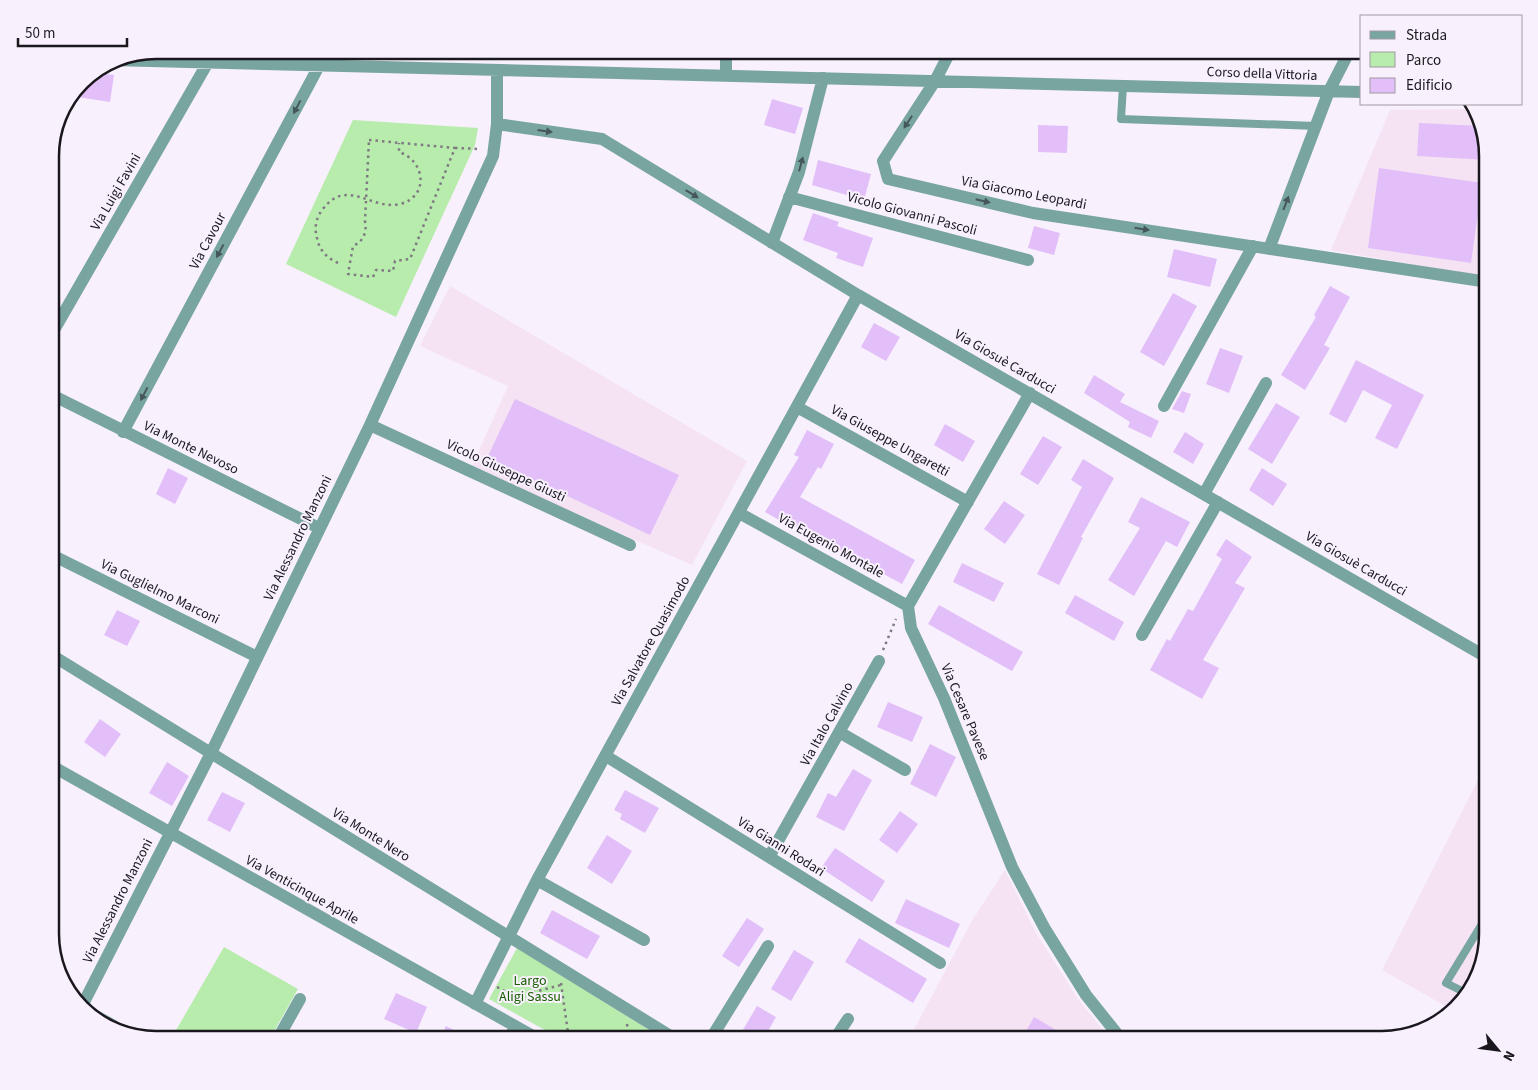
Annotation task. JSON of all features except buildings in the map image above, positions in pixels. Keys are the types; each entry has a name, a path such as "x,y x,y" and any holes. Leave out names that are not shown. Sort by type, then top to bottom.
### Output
{"street":[{"name":"Via Luigi Favini","path":"59,321 209,59"},
{"path":"726,59 726,76"},
{"path":"935,81 946,59"},
{"path":"1269,249 1329,91 1345,59"},
{"name":"Corso della Vittoria","path":"140,61 1360,92"},
{"name":"Via Cavour","path":"123,432 320,64"},
{"name":"Via Alessandro Manzoni","path":"85,1000 211,753 370,425 493,156 497,124 497,70"},
{"path":"772,243 799,172 824,78"},
{"name":"Via Giacomo Leopardi","path":"935,81 883,161 888,178 1034,213 1479,281"},
{"name":"Via Giosuè Carducci","path":"497,124 602,139 858,295 1479,653"},
{"name":"Vicolo Giovanni Pascoli","path":"789,197 1028,260"},
{"path":"1164,406 1253,246"},
{"name":"Via Salvatore Quasimodo","path":"475,1004 538,880 858,295"},
{"path":"1204,494 1266,383"},
{"path":"908,606 1030,393"},
{"name":"Via Monte Nevoso","path":"59,399 319,528"},
{"name":"Via Giuseppe Ungaretti","path":"797,406 968,502"},
{"name":"Vicolo Giuseppe Giusti","path":"370,425 630,545"},
{"path":"1142,635 1218,502"},
{"name":"Via Eugenio Montale","path":"739,513 908,606"},
{"name":"Via Guglielmo Marconi","path":"59,558 257,657"},
{"name":"Via Cesare Pavese","path":"908,606 911,628 944,698 1012,867 1044,929 1086,995 1115,1031"},
{"name":"Via Monte Nero","path":"59,660 661,1031"},
{"name":"Via Italo Calvino","path":"769,858 879,661"},
{"path":"839,732 905,770"},
{"name":"Via Gianni Rodari","path":"606,756 940,963"},
{"name":"Via Venticinque Aprile","path":"59,770 523,1031"},
{"path":"538,880 644,940"},
{"path":"716,1031 768,946"},
{"path":"282,1031 300,998"},
{"path":"840,1031 848,1019"},
{"path":"513,1031 515,1027"}],"lane":[{"path":"1123,86 1121,119 1316,126"},
{"path":"1461,990 1446,983 1479,929"}],"path":[{"path":"455,148 410,260 395,261 393,271 376,270 372,277 348,274 353,246 361,241 366,232 369,140 494,150"},
{"path":"338,263 325,255 318,242 316,228 320,213 324,206 337,197 352,194 392,205 406,202 416,193 421,179 420,172 412,158 399,152 399,143"},
{"path":"879,661 894,621 908,606"},
{"path":"562,970 560,974 568,1031"},
{"path":"486,982 515,997 561,984"}],"shaded area":[{"path":"1467,109 1469,113 1477,137 1479,156 1479,276 1331,250 1390,110"},
{"path":"450,286 747,461 692,565 471,468 508,386 420,346"},
{"path":"1479,778 1479,934 1476,959 1469,977 1463,988 1446,1007 1382,970"},
{"path":"1005,870 1036,933 1078,999 1104,1031 913,1031 973,919"}],"green space":[{"path":"353,120 478,128 475,145 396,317 286,264"},
{"path":"224,947 298,989 274,1031 176,1031"},
{"name":"Largo Aligi Sassu","path":"517,948 651,1031 547,1031 489,999"}]}
